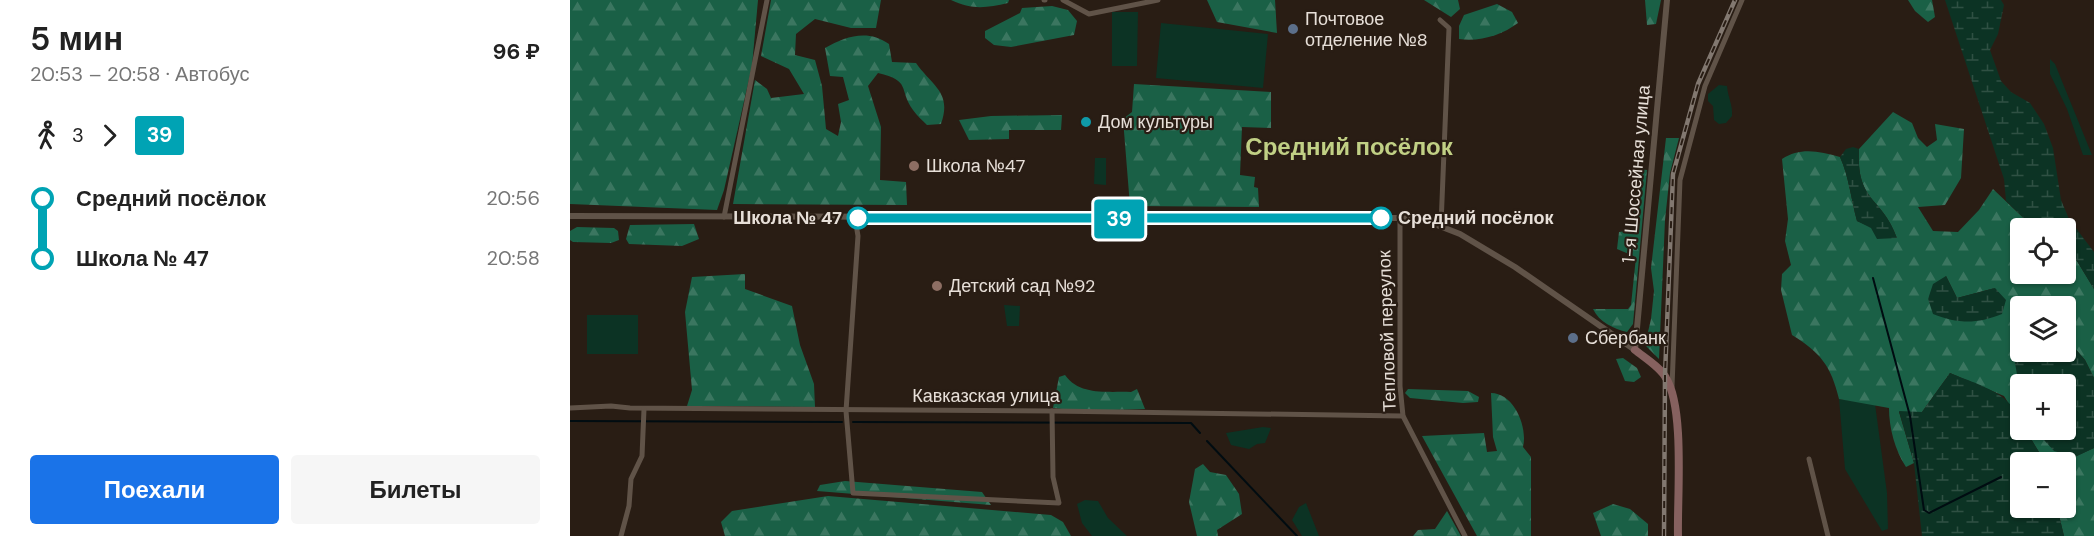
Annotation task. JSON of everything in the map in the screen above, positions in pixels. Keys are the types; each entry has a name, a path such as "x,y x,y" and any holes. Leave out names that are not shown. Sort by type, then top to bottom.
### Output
{"main road":[{"path":"1635,350 1665,375 1672,389 1676,413 1678,536"}],"street":[{"path":"724,217 767,0"},
{"path":"1063,0 1089,15 1158,0"},
{"name":"1-я Шоссейная улица","path":"1635,350 1667,0"},
{"path":"1672,389 1680,180 1705,86 1742,0"},
{"path":"1440,20 1449,28 1441,225"},
{"path":"570,216 1400,218 1441,225 1515,267 1635,350"},
{"path":"855,218 858,236 846,411 854,494 1059,503 1053,477 1052,414"},
{"name":"Тепловой переулок","path":"1400,218 1400,386 1403,416 1465,536"},
{"name":"Кавказская улица","path":"570,408 611,406 644,411 1403,416"},
{"path":"621,536 629,506 631,479 642,456 644,411"},
{"path":"1809,459 1828,536"}],"green space":[{"path":"570,0 758,0 752,66 724,190 717,210 570,204"},
{"path":"771,0 881,0 876,28 851,28 815,19 796,34 795,55 815,60 822,86 826,129 838,136 841,122 838,104 849,100 843,77 830,76 825,48 833,44 857,36 881,39 889,44 892,62 916,63 939,90 944,104 941,124 927,125 913,110 903,87 896,79 878,73 868,86 881,127 880,180 906,182 907,205 733,204 755,80 767,89 771,98 804,94 789,69 761,56"},
{"path":"951,0 1009,0 1008,3 979,7"},
{"path":"1207,0 1275,0 1277,33 1217,22"},
{"path":"1424,0 1458,0 1460,9 1451,17"},
{"path":"1645,0 1661,0 1656,24 1647,25"},
{"path":"1908,0 1932,0 1935,17 1928,22 1915,11"},
{"path":"1945,0 2001,0 2004,5 1998,34 1990,50 2001,81 2011,92 2030,103 2044,124 2053,148 2061,200 2069,218 2024,218 2006,201 2004,179"},
{"path":"1497,4 1512,12 1518,23 1490,37 1459,39 1459,26 1464,15"},
{"path":"1052,6 1068,10 1077,21 1074,35 1011,47 994,45 985,38 985,31 1020,13 1022,8"},
{"path":"1112,12 1138,12 1137,66 1112,66"},
{"path":"1161,23 1268,34 1263,88 1156,78"},
{"path":"2050,59 2055,64 2092,155 2083,155 2067,109 2050,74"},
{"path":"1134,84 1271,92 1271,128 1242,127 1240,175 1255,177 1254,187 1258,188 1259,207 1130,206 1123,119 1132,112"},
{"path":"1719,85 1727,86 1732,116 1726,123 1719,124 1714,120 1713,106 1708,101 1708,94"},
{"path":"1893,112 1912,123 1918,138 1927,147 1937,140 1935,124 1964,129 1961,178 1945,205 1918,207 1933,231 1958,232 1979,210 1993,189 2023,218 2010,218 2010,284 2076,284 2076,259 2094,289 2094,378 2085,360 2076,350 2076,296 2010,296 2010,362 2019,362 2018,374 2010,374 2010,406 2004,396 1950,373 1922,412 1899,412 1914,463 1906,467 1893,439 1889,408 1839,399 1828,369 1818,354 1792,335 1781,290 1782,274 1791,265 1785,241 1788,219 1782,159 1789,155 1810,151 1840,157 1848,180 1857,221 1897,238 1891,224 1866,190 1859,167 1859,149","holes":["1946,276 1957,298 1995,288 1933,314"]},
{"path":"1062,115 1061,130 1009,130 1009,139 969,140 959,120 991,116"},
{"path":"1666,138 1679,138 1670,173 1665,220 1659,359 1645,345 1654,291 1651,268"},
{"path":"1853,147 1859,149 1859,167 1866,190 1891,224 1897,238 1877,239 1871,228 1857,221 1848,180 1840,157 1846,149"},
{"path":"1095,158 1106,158 1106,185 1094,184"},
{"path":"1639,169 1647,170 1633,324 1627,332 1607,324 1593,309 1628,309 1631,305 1636,257 1617,249 1619,232 1632,230"},
{"path":"694,224 699,239 682,246 629,244 626,239 630,225"},
{"path":"577,227 614,228 618,231 619,240 611,243 573,242 570,240 570,231"},
{"path":"2076,228 2094,252 2094,289 2076,259"},
{"path":"745,274 745,289 792,306 800,345 814,384 815,407 687,406 692,390 685,312 692,277"},
{"path":"1946,276 1957,298 1995,288 2006,300 2002,314 1968,322 1951,320 1933,314 1928,299 1933,284"},
{"path":"1004,305 1020,306 1019,326 1007,326"},
{"path":"587,315 638,315 638,354 587,354"},
{"path":"2076,350 2085,360 2094,378 2094,448 2076,457 2076,452 2054,451 2044,440 2076,440 2076,374 2017,374 2015,363 2076,362"},
{"path":"1623,358 1637,368 1641,377 1634,382 1625,381 1616,359"},
{"path":"1950,373 1983,386 2004,399 2010,404 2010,440 2032,440 2039,452 2010,452 2010,518 2060,518 2064,536 1922,536 1914,463 1899,411 1922,412"},
{"path":"1065,375 1078,386 1095,391 1131,392 1137,389 1145,409 1081,411 1053,408 1059,377"},
{"path":"1408,389 1468,391 1479,397 1478,402 1463,403 1410,398 1405,393"},
{"path":"1491,393 1499,394 1513,405 1521,421 1523,447 1531,457 1531,536 1477,536 1422,436 1484,433 1487,452 1497,451 1493,437"},
{"path":"1839,399 1875,404 1887,493 1888,529 1882,531 1845,469"},
{"path":"1263,427 1271,428 1265,443 1257,444 1249,449 1231,445 1226,433"},
{"path":"2032,440 2050,440 2067,452 2039,452"},
{"path":"2094,448 2094,536 2064,536 2060,518 2076,518 2076,456"},
{"path":"1203,464 1210,472 1226,475 1239,494 1242,514 1217,530 1218,536 1197,536 1189,502 1195,469"},
{"path":"845,481 982,492 991,505 817,491 820,485"},
{"path":"828,496 1051,515 1063,522 1071,536 725,536 721,522 732,511"},
{"path":"1085,500 1098,501 1108,518 1127,536 1092,536 1082,523 1077,504"},
{"path":"1306,503 1319,536 1302,536 1292,520 1299,507"},
{"path":"1613,504 1630,509 1648,524 1648,536 1601,536 1593,513"},
{"path":"1447,511 1461,536 1413,536 1418,530 1435,529"}],"waterway":[{"path":"1873,278 1910,416 1924,510 1929,513 2001,477"},
{"path":"570,421 842,422"},
{"path":"853,422 1191,423 1200,433"},
{"path":"1207,441 1297,536"}],"railway":[{"path":"1664,536 1665,375 1673,174 1698,84 1735,0"}],"bus line":[{"name":"39","path":"858,218 1381,218"}],"place":[{"name":"Почтовое отделение №8","path":"1293,29"},
{"name":"Дом культуры","path":"1086,122"},
{"name":"Школа №47","path":"914,166"},
{"name":"Школа № 47","path":"858,218"},
{"name":"Средний посёлок","path":"1381,218"},
{"name":"Детский сад №92","path":"937,286"},
{"name":"Сбербанк","path":"1573,338"}],"district":[{"name":"Средний посёлок","path":"1349,147"}]}
